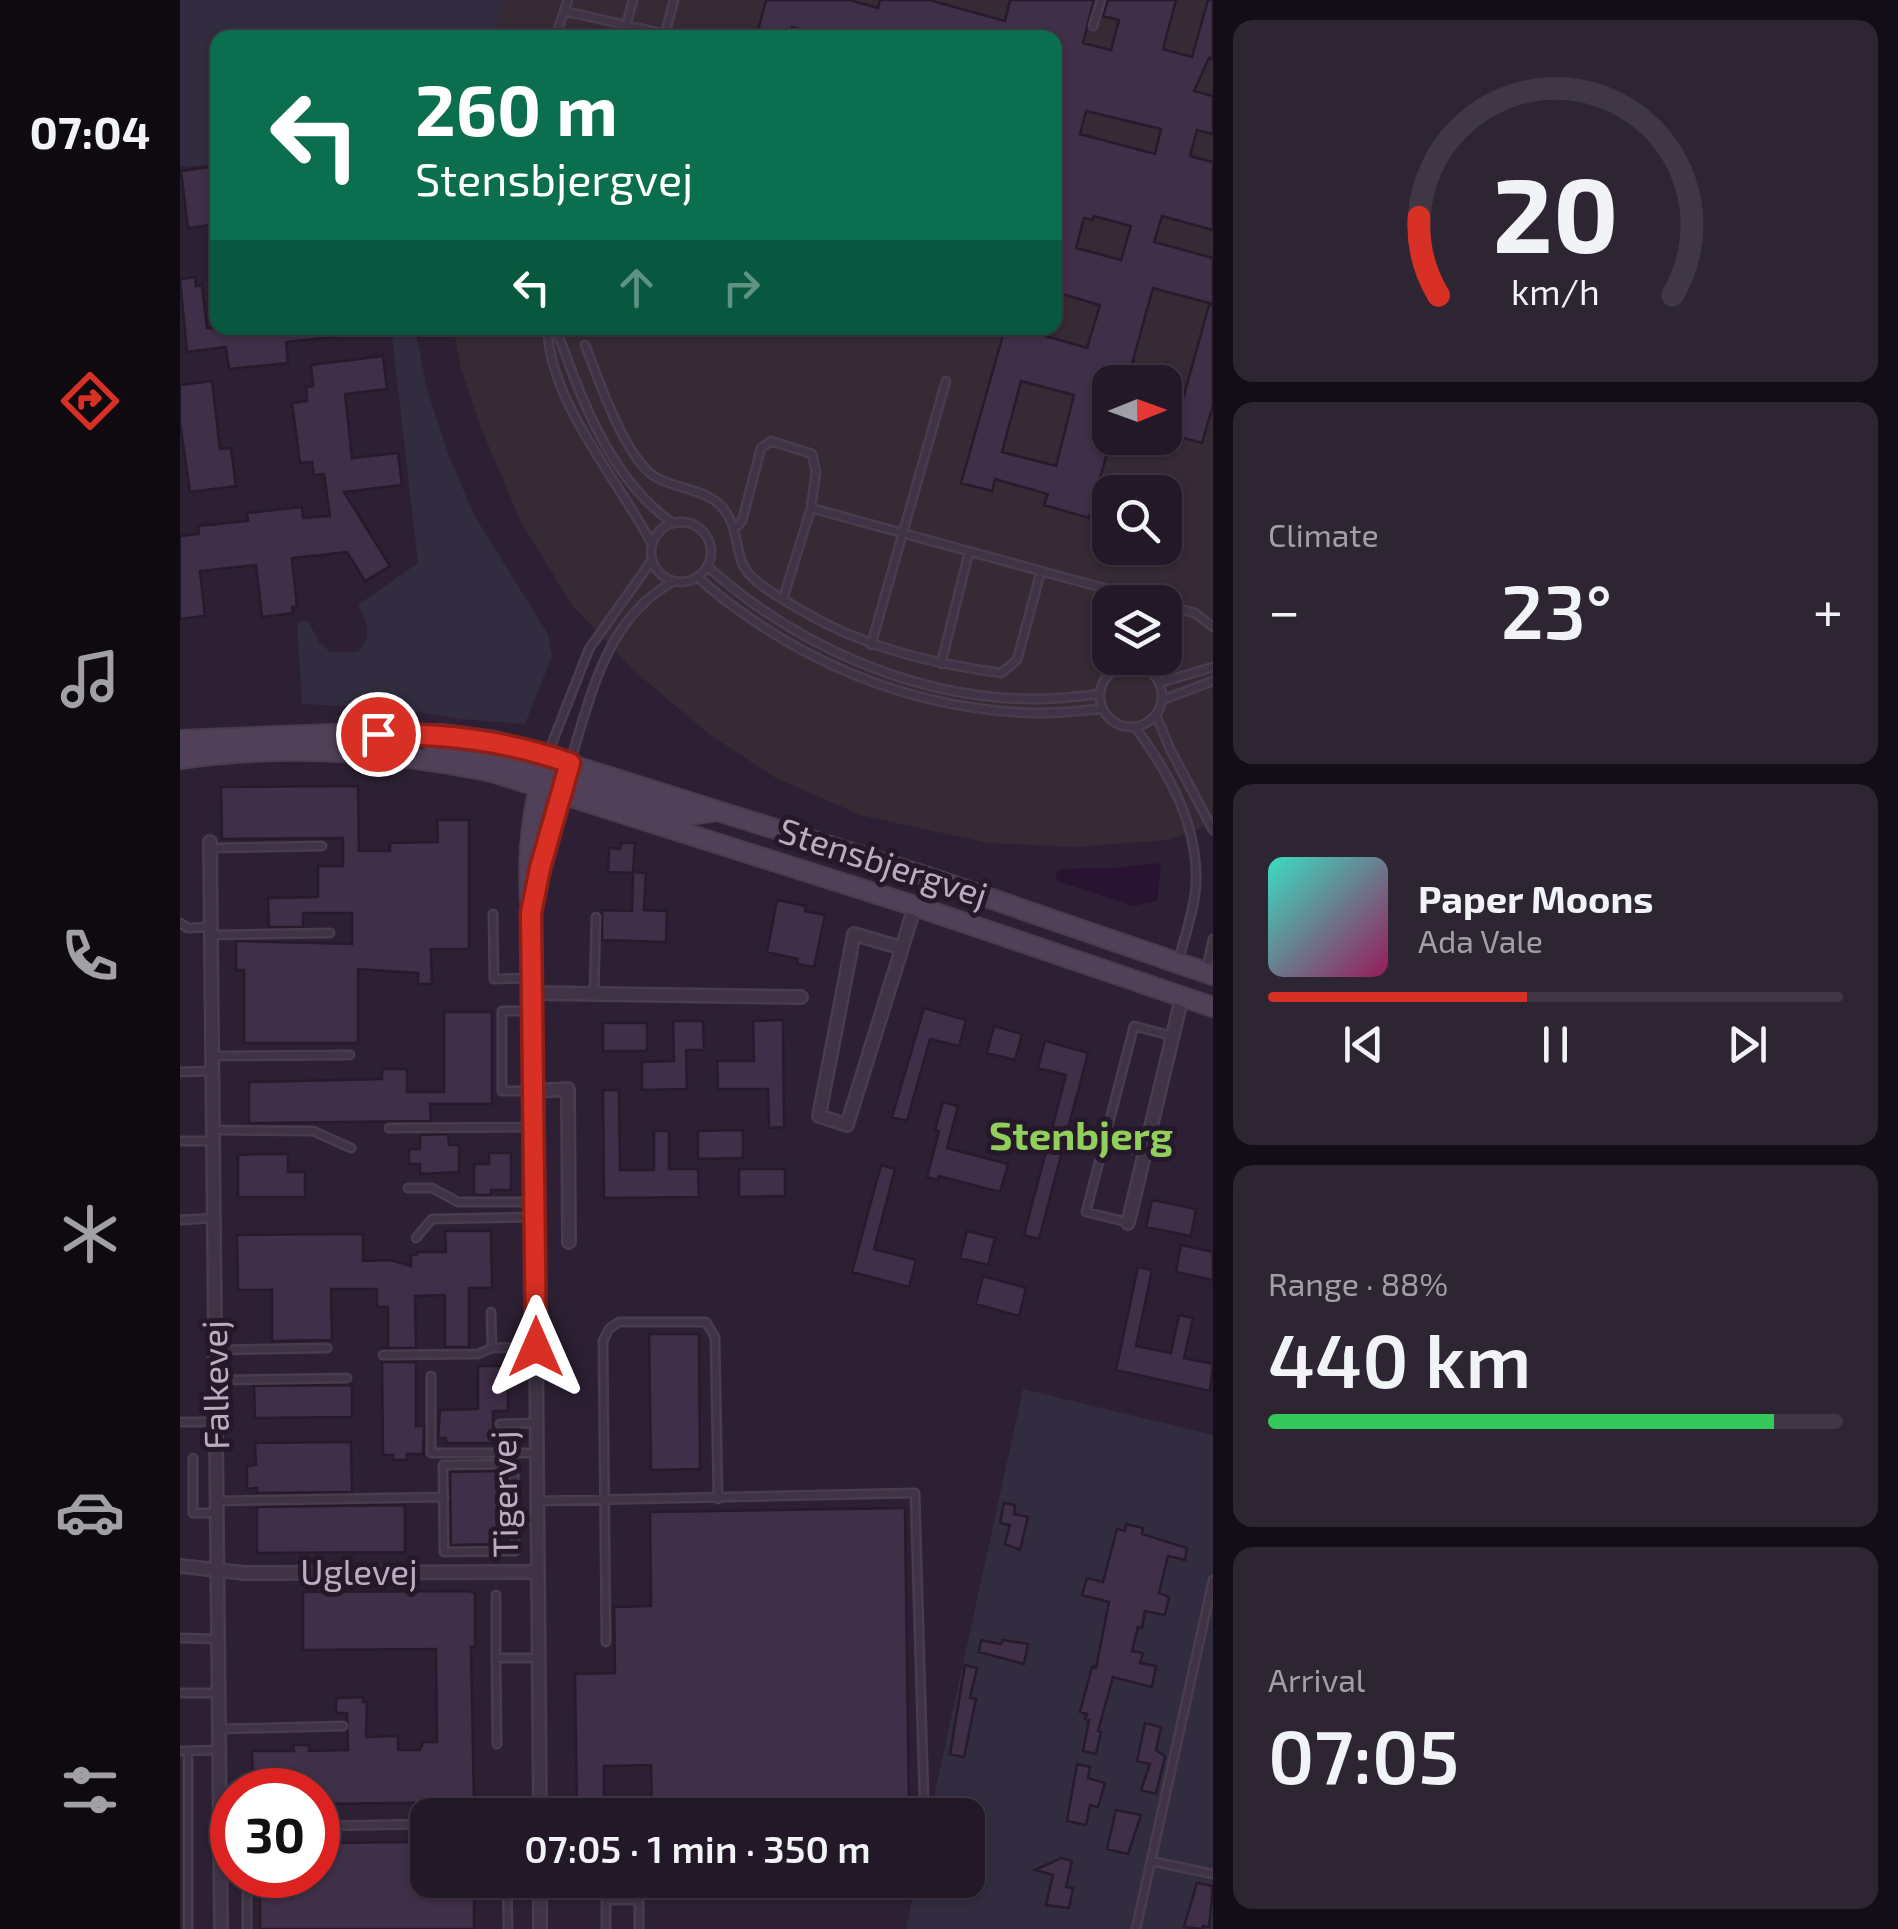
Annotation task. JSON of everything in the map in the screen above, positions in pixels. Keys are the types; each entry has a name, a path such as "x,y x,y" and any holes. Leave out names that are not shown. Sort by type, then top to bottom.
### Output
{"street":[{"name":"Stensbjergvej","path":"180,740 263,735 442,734 494,740 543,771 716,811 925,876 1210,974"},
{"name":"Stensbjergvej","path":"180,759 262,753 381,755 543,771 915,906 1213,1007"},
{"name":"Tigervej","path":"540,1798 533,994 527,867 543,771"},
{"name":"Tigervej","path":"531,913 566,778"},
{"name":"Falkevej","path":"210,845 222,1768"},
{"path":"902,948 854,934 819,1116 847,1125 902,948 915,906"},
{"path":"1128,1223 1182,996 1178,963"},
{"path":"1182,996 1210,974"},
{"path":"533,994 801,997"},
{"path":"534,1091 568,1090 569,1242"},
{"name":"Uglevej","path":"180,1566 246,1573 538,1572"},
{"name":"Falkevej","path":"221,1929 222,1898"},
{"path":"540,1898 540,1929"}],"lane":[{"path":"558,30 568,0"},
{"path":"626,26 633,0"},
{"path":"665,30 674,0"},
{"path":"1093,26 1101,0"},
{"path":"564,11 645,30"},
{"path":"550,335 548,346 573,410 652,544"},
{"path":"555,335 601,435 637,489 656,512 673,523 695,526 706,536 710,551 707,566 697,577 674,581 635,608 621,630 604,661 566,778"},
{"path":"585,345 623,438 653,476 716,501 732,518 746,571 783,600 828,626 871,645 941,664 1001,674 1017,660 1040,571"},
{"path":"871,645 946,381"},
{"path":"734,528 742,521 762,448 771,441 812,454 816,472 810,508 783,600"},
{"path":"810,508 1092,585"},
{"path":"673,523 660,530 652,544 652,560 660,574 674,581"},
{"path":"941,664 969,552"},
{"path":"543,771 589,648 652,560"},
{"path":"707,566 748,600 806,637 902,677 1004,697 1038,699 1100,694"},
{"path":"697,577 740,612 800,650 898,691 1003,712 1038,714 1102,709"},
{"path":"1182,610 1195,613 1213,627"},
{"path":"1122,667 1147,670 1159,683 1162,700 1156,714 1136,727 1120,725 1102,709 1100,694 1107,676 1122,667"},
{"path":"1159,683 1213,667"},
{"path":"1162,700 1213,682"},
{"path":"1156,714 1213,830"},
{"path":"1136,727 1183,806 1194,848 1196,886 1178,963"},
{"path":"210,845 322,846"},
{"path":"493,914 494,979 533,994"},
{"path":"594,994 596,917"},
{"path":"180,923 211,931 330,933"},
{"path":"1210,974 1213,938"},
{"path":"533,994 502,1011 502,1091 534,1091"},
{"path":"1128,1223 1086,1212 1134,1026 1173,1036"},
{"path":"212,1056 350,1054"},
{"path":"180,1072 213,1071"},
{"path":"389,1128 534,1127"},
{"path":"180,1142 214,1135 313,1131 350,1148"},
{"path":"1104,1142 1145,1152"},
{"path":"408,1188 432,1188 458,1202 535,1209"},
{"path":"416,1238 432,1219 535,1209"},
{"path":"180,1220 214,1218"},
{"path":"492,1312 492,1348"},
{"path":"606,1642 603,1341 619,1322 706,1322 715,1337 718,1499"},
{"path":"383,1356 478,1354 492,1348 536,1347"},
{"path":"216,1350 326,1348"},
{"path":"431,1376 432,1453 537,1453"},
{"path":"216,1380 348,1378"},
{"path":"180,1422 217,1422"},
{"path":"500,1424 537,1423"},
{"path":"193,1458 194,1513 218,1507 444,1498"},
{"path":"514,1464 514,1520 515,1551 444,1552 444,1465 514,1464"},
{"path":"538,1501 915,1493 924,1798"},
{"path":"514,1520 538,1520"},
{"path":"1136,1929 1213,1580"},
{"path":"496,1595 498,1744"},
{"path":"180,1638 219,1640"},
{"path":"496,1658 539,1658"},
{"path":"180,1693 220,1692"},
{"path":"220,1729 343,1726"},
{"path":"188,1929 184,1750 220,1750"},
{"path":"340,1826 410,1824"},
{"path":"1151,1861 1213,1874"},
{"path":"247,1898 248,1929"},
{"path":"507,1898 508,1929"},
{"path":"606,1929 606,1900 640,1900 640,1929"}],"shaded area":[{"path":"180,0 505,0 494,30 210,30 210,165 180,167"},
{"path":"481,0 1213,0 1213,824 1167,840 1077,847 988,843 860,815 774,777 709,734 633,670 572,605 522,524 481,428 454,335 1062,335 1062,30 471,30"},
{"path":"392,335 417,338 426,386 474,515 548,634 552,656 525,724 460,719 397,708 302,704 297,622 308,621 319,642 330,652 357,652 367,635 358,605 418,563"},
{"path":"1158,863 1161,867 1157,901 1133,906 1057,881 1055,876 1061,869"},
{"path":"1023,1389 1213,1435 1213,1929 906,1929 912,1898 985,1898 985,1798 934,1798"}],"building":[{"path":"766,0 849,0 878,8 880,0 929,0 1005,21 1010,0 1094,0 1083,43 1111,50 1119,20 1103,16 1108,0 1176,0 1163,49 1192,57 1208,0 1213,0 1213,59 1209,58 1194,91 1213,96 1213,134 1197,130 1190,156 1213,162 1213,230 1162,216 1154,242 1213,258 1213,304 1153,288 1132,365 1092,365 1092,455 1106,455 1101,475 1092,475 1089,518 1044,505 1048,494 995,479 992,491 961,483 1003,335 1042,335 1087,348 1100,305 1062,294 1062,30 758,30","holes":["1086,111 1161,129 1155,154 1080,134","1094,216 1131,226 1121,260 1076,248 1084,218 1093,220","1021,381 1074,395 1056,466 1002,452"]},
{"path":"210,167 210,225 188,228 181,171"},
{"path":"195,277 196,286 202,285 210,335 341,336 286,342 288,363 229,369 226,347 187,352 180,279"},
{"path":"1209,305 1213,305 1213,405 1202,443 1182,437 1182,402"},
{"path":"383,356 387,389 345,394 352,458 398,453 402,485 344,492 390,566 365,581 347,552 292,558 297,607 292,607 293,613 262,617 256,565 200,571 205,616 180,619 180,536 199,534 198,526 248,521 247,513 302,507 303,518 330,516 324,474 314,475 312,462 300,463 292,403 307,401 306,387 313,386 311,365"},
{"path":"212,381 220,449 231,448 236,486 190,492 180,423 180,385"},
{"path":"358,786 359,851 390,851 390,843 438,842 437,820 469,820 469,949 431,949 432,984 418,984 418,973 358,969 358,1043 244,1043 244,970 236,970 236,941 352,944 352,913 303,913 303,927 269,927 268,898 318,897 318,866 343,866 343,838 222,839 221,787"},
{"path":"621,843 635,843 633,873 608,872 609,848 620,849"},
{"path":"633,872 646,873 644,910 667,911 666,942 602,940 602,910 632,911"},
{"path":"777,900 825,915 814,967 767,952"},
{"path":"924,1008 966,1020 959,1046 930,1039 907,1121 892,1117"},
{"path":"444,1012 492,1012 492,1104 430,1104 431,1121 249,1123 249,1082 382,1079 382,1069 407,1069 407,1092 444,1092"},
{"path":"783,1020 784,1127 769,1128 768,1089 718,1089 717,1061 754,1061 753,1021"},
{"path":"673,1021 703,1021 704,1050 686,1050 687,1089 642,1090 642,1062 674,1061"},
{"path":"603,1023 647,1023 647,1051 603,1051"},
{"path":"994,1026 1022,1034 1015,1060 987,1053"},
{"path":"1045,1041 1088,1053 1039,1239 1024,1235 1066,1075 1038,1068"},
{"path":"603,1090 619,1090 620,1170 654,1170 654,1131 669,1131 669,1169 698,1169 699,1197 604,1198"},
{"path":"943,1102 958,1106 947,1148 1008,1164 1000,1192 939,1176 938,1180 927,1177"},
{"path":"743,1130 743,1158 698,1159 698,1131"},
{"path":"448,1134 449,1145 459,1145 459,1172 420,1174 420,1164 409,1164 409,1149 420,1149 420,1135"},
{"path":"489,1153 511,1153 511,1190 474,1195 474,1164 489,1164"},
{"path":"288,1154 288,1172 305,1172 305,1197 238,1197 238,1155"},
{"path":"881,1165 895,1169 874,1249 916,1260 909,1287 852,1272"},
{"path":"739,1169 785,1169 785,1196 739,1197"},
{"path":"1152,1200 1196,1209 1191,1236 1146,1227"},
{"path":"445,1231 491,1231 492,1288 469,1288 469,1347 445,1347 445,1295 415,1296 416,1348 388,1348 388,1307 377,1307 377,1289 331,1289 332,1340 272,1341 272,1290 238,1290 237,1235 363,1234 363,1261 390,1260 411,1266 411,1255 417,1252 446,1252"},
{"path":"967,1231 995,1238 988,1265 960,1258"},
{"path":"1181,1245 1213,1252 1213,1280 1176,1272"},
{"path":"1138,1267 1152,1270 1136,1346 1171,1353 1179,1315 1193,1318 1184,1358 1213,1364 1210,1391 1116,1370"},
{"path":"983,1276 1026,1288 1019,1316 976,1304"},
{"path":"649,1334 699,1334 700,1469 651,1470"},
{"path":"382,1362 416,1362 416,1426 424,1426 423,1454 407,1454 407,1460 383,1455"},
{"path":"478,1366 508,1366 508,1411 493,1411 493,1443 446,1443 446,1438 438,1438 440,1410 478,1409"},
{"path":"352,1385 352,1417 255,1418 254,1386"},
{"path":"351,1442 352,1492 257,1493 257,1488 247,1489 247,1466 256,1465 255,1443"},
{"path":"499,1471 499,1544 451,1545 450,1472"},
{"path":"1004,1503 1015,1505 1014,1514 1028,1517 1020,1550 1005,1544 1010,1525 1000,1523"},
{"path":"405,1505 405,1552 257,1553 257,1507"},
{"path":"905,1508 909,1798 652,1798 651,1765 604,1766 604,1798 577,1798 575,1674 615,1673 614,1607 651,1606 650,1512"},
{"path":"1126,1524 1143,1528 1142,1534 1187,1548 1185,1560 1168,1556 1159,1593 1169,1597 1165,1615 1145,1611 1142,1628 1138,1627 1132,1651 1143,1653 1140,1663 1156,1666 1152,1687 1113,1677 1098,1731 1101,1732 1096,1754 1083,1751 1089,1720 1085,1719 1087,1714 1080,1712 1092,1667 1096,1668 1109,1602 1082,1595 1087,1578 1103,1582 1117,1529 1125,1531"},
{"path":"303,1592 475,1593 475,1647 471,1647 474,1798 340,1804 340,1768 252,1768 252,1751 294,1751 293,1745 309,1745 309,1751 348,1750 347,1713 336,1713 336,1698 363,1697 363,1702 367,1702 366,1737 398,1736 398,1750 420,1750 423,1742 437,1742 436,1649 303,1650"},
{"path":"981,1640 1028,1644 1024,1664 979,1652"},
{"path":"965,1665 977,1668 970,1698 976,1699 964,1757 950,1754"},
{"path":"1145,1723 1161,1727 1156,1750 1165,1756 1156,1794 1141,1790 1150,1764 1137,1761"},
{"path":"1077,1764 1090,1767 1088,1778 1105,1783 1098,1807 1090,1805 1086,1825 1067,1821"},
{"path":"1116,1810 1141,1815 1128,1854 1107,1849"},
{"path":"410,1842 410,1898 474,1898 474,1929 260,1929 260,1898 340,1898 340,1843"},
{"path":"1061,1858 1072,1861 1066,1887 1073,1888 1069,1908 1046,1905 1053,1875 1035,1870"},
{"path":"1197,1883 1213,1886 1209,1927 1202,1929 1184,1927"}],"district":[{"name":"Stenbjerg","path":"1081,1136"}],"route":[{"path":"378,734 442,734 494,740 570,763 531,913 536,1347"}]}
